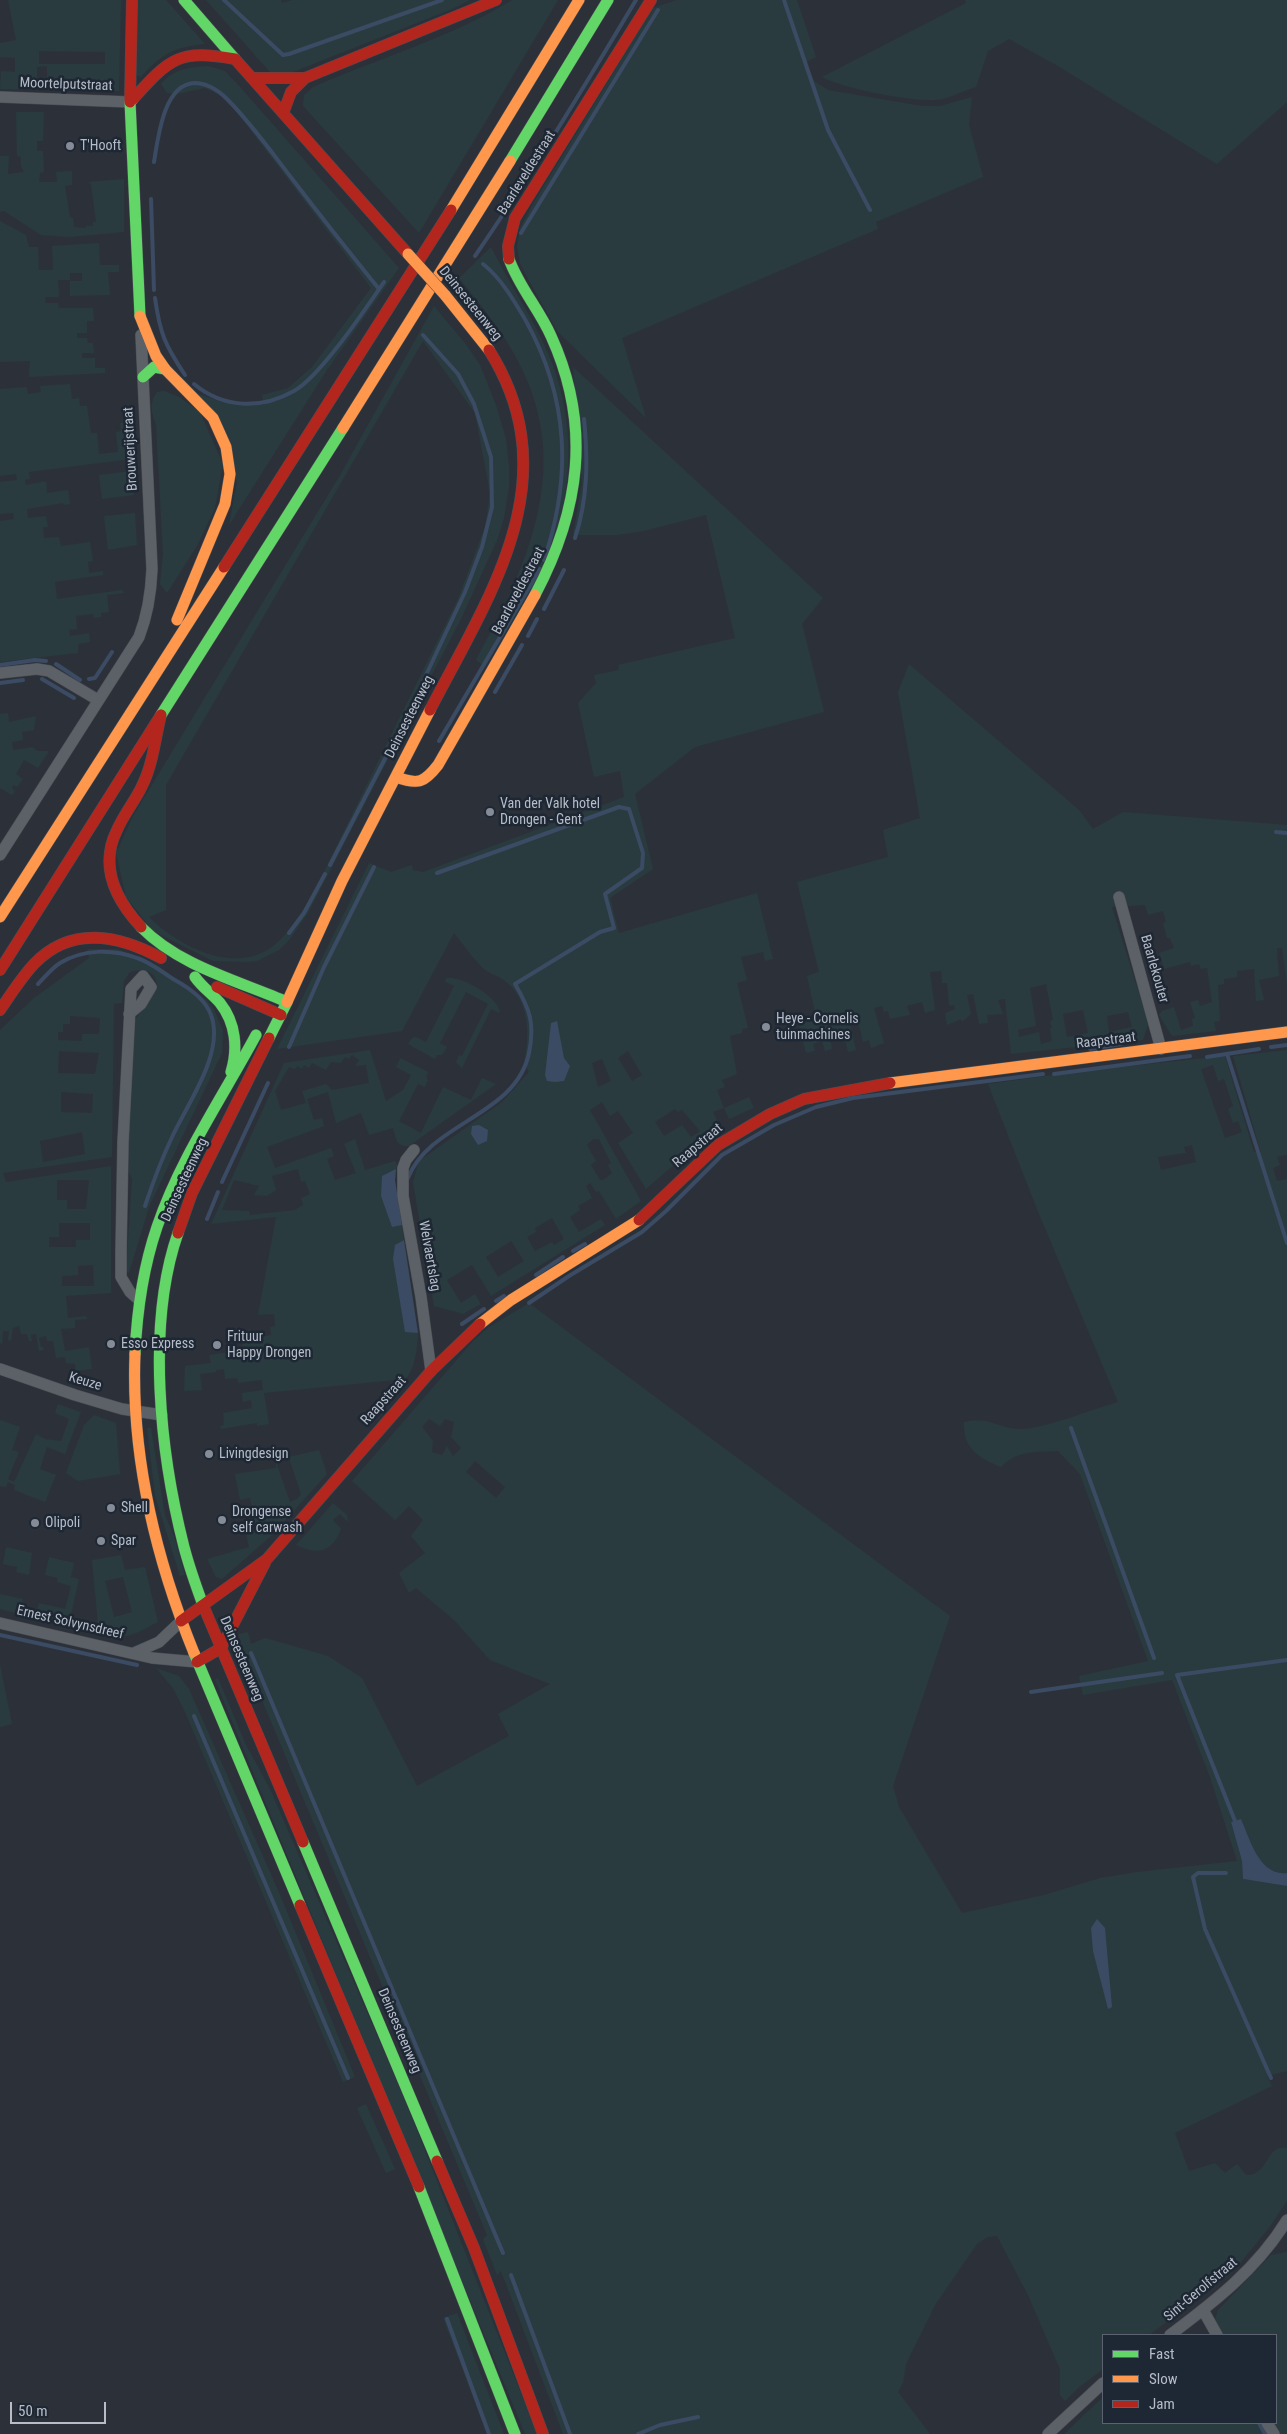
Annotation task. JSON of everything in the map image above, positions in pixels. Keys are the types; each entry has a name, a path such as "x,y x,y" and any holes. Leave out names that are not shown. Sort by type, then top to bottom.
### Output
{"main road":[{"name":"Brouwerijstraat","path":"132,0 130,102 140,316"},
{"name":"Deinsesteenweg","path":"184,0 445,295 485,345 507,383 516,408 522,434 525,462 524,492 514,539 506,563 342,881 281,1015 192,1193 171,1252 162,1301 160,1352 162,1415 180,1530 192,1577 220,1648 330,1902 474,2248 543,2434"},
{"path":"284,111 294,85 304,78 476,10 496,0"},
{"path":"0,917 429,246 578,0"},
{"path":"0,970 474,221 608,0"},
{"name":"Baarleveldestraat","path":"396,777 410,782 421,783 429,778 438,765 549,572 568,522 576,459 576,430 565,376 550,335 517,279 509,260 507,242 510,228 522,207 651,0"},
{"path":"130,102 161,67 171,60 184,55 200,53 235,59"},
{"path":"254,78 304,78"},
{"path":"140,316 156,356 165,369 213,418 226,447 230,474 225,504 157,670"},
{"path":"143,377 154,367 165,369"},
{"path":"161,715 146,778 115,833 110,849 108,864 113,886 127,913 134,922 155,939 194,962 279,988 287,1002"},
{"name":"Deinsesteenweg","path":"342,881 328,898 279,988 265,1018 226,1087 169,1198 148,1255 139,1300 136,1334 137,1411 143,1472 150,1520 161,1566 181,1621 422,2191 477,2328 515,2434"},
{"path":"0,1010 21,981 46,953 80,938 101,936 129,941 265,1018 281,1015"},
{"path":"195,977 201,986 221,1005 233,1030 235,1055 226,1087"},
{"name":"Raapstraat","path":"181,1621 267,1559 431,1371 474,1329 511,1300 643,1217 718,1145 770,1114 804,1100 866,1086 1287,1032"},
{"path":"139,1300 162,1301"},
{"name":"Raapstraat","path":"220,1648 267,1559"},
{"path":"197,1662 220,1648"}],"street":[{"name":"Moortelputstraat","path":"0,97 130,102"},
{"name":"Brouwerijstraat","path":"0,856 139,637 147,618 151,596 140,316"},
{"path":"0,673 37,669 49,671 98,700"},
{"name":"Baarlekouter","path":"1119,897 1161,1049"},
{"path":"129,1014 123,1142 121,1277 130,1292 139,1300"},
{"name":"Welvaertslag","path":"414,1150 406,1160 403,1168 403,1196 423,1305 431,1371"},
{"name":"Keuze","path":"0,1370 75,1396 162,1415"},
{"name":"Ernest Solvynsdreef","path":"134,1653 159,1642 181,1621"},
{"name":"Ernest Solvynsdreef","path":"0,1623 152,1658 197,1662"},
{"name":"Sint-Gerolfstraat","path":"1171,2334 1203,2310 1249,2270 1287,2220"},
{"path":"1203,2310 1216,2334"},
{"path":"1048,2434 1102,2384"}],"shaded area":[{"path":"8,0 121,0 119,91 47,90 47,66 37,67 37,90 0,89 1,71 15,72 15,58 0,57 0,43 16,40","holes":["39,51 105,52 105,64 39,64"]},
{"path":"137,0 166,0 205,44 185,47 169,53 155,63 141,77 136,75"},
{"path":"206,0 281,0 282,3 292,0 470,0 452,9 293,72 270,72"},
{"path":"512,0 558,0 419,233 303,106 304,95 313,87 338,76 464,26"},
{"path":"676,0 797,0 816,57 806,62 814,81 828,90 922,106 940,106 972,97 969,125 983,177 876,222 878,229 622,338 646,418 557,331 520,263 517,247 520,228 534,202 653,8"},
{"path":"965,0 1287,0 1287,102 1217,164 1058,66 1009,39 988,51 976,87 943,99 917,99 864,91 822,77 966,3"},
{"path":"208,66 225,71 399,268 327,370 229,525 237,482 199,394 222,402 264,405 262,395 288,388 312,367 371,288 226,98 205,88 177,94 167,93 161,84 176,72 188,68"},
{"path":"16,112 44,112 43,141 37,141 37,151 43,151 44,172 40,173 39,182 57,182 56,172 72,171 72,185 65,186 70,217 73,218 74,227 86,228 86,226 93,226 93,222 96,222 91,184 88,182 124,179 124,232 69,237 41,235 4,211 0,212 0,156 9,156 8,174 24,172 21,166 21,157 17,156"},
{"path":"0,221 26,235 29,247 38,247 39,270 53,270 52,246 99,243 100,265 119,265 119,272 108,272 110,295 70,296 70,281 82,281 82,273 70,273 70,280 58,280 59,297 45,297 46,303 58,303 59,308 93,308 94,321 87,321 87,333 77,333 77,338 87,338 88,343 93,343 94,353 82,353 82,358 95,358 95,368 105,368 105,373 29,377 30,361 0,362"},
{"path":"491,247 537,330 550,358 565,410 568,462 562,514 546,566 485,667 476,660 511,590 526,555 536,519 543,482 543,445 536,407 522,369 501,333 459,278"},
{"path":"434,306 465,343 480,365 496,405 506,439 509,487 504,518 498,538 461,619 308,913 290,939 279,950 257,961 213,961 153,931 126,897 116,853 133,816 339,477","holes":["423,341 475,413 490,493 485,527 458,599 313,894 285,934 273,946 258,955 242,958 225,958 191,947 175,938 149,917 166,910 166,785"]},
{"path":"573,367 823,598 802,624 824,712 695,747 635,794 653,869 610,898 619,933 757,893 773,959 765,961 763,952 741,957 747,980 737,983 748,1028 742,1029 742,1033 730,1036 737,1074 722,1080 725,1087 717,1090 724,1108 713,1112 720,1128 711,1133 646,1189 618,1143 633,1133 618,1111 610,1116 602,1102 590,1110 641,1201 616,1219 599,1191 596,1192 590,1183 586,1186 592,1198 578,1206 580,1210 570,1217 579,1232 601,1219 605,1225 491,1296 472,1265 447,1280 461,1303 475,1294 481,1304 463,1314 434,1306 413,1182 419,1161 502,1102 529,1072 524,1063 527,1030 524,1008 513,989 503,979 484,969 454,933 402,1031 277,1049 369,863 391,872 412,865 413,870 423,872 624,797 620,771 594,777 578,703 596,683 594,675 619,670 618,665 735,638 706,515 644,531 617,535 573,535 582,483","holes":["628,1051 642,1075 632,1081 618,1058","602,1059 611,1081 598,1087 592,1063","675,1109 678,1112 682,1110 700,1131 691,1137 682,1125 664,1136 655,1122","593,1139 599,1139 611,1163 608,1165 612,1173 603,1180 600,1180 591,1165 596,1161 587,1145","552,1218 564,1239 554,1245 552,1242 535,1251 527,1237 536,1232 535,1228","511,1241 524,1261 498,1277 486,1257"]},
{"path":"70,384 72,399 79,398 80,406 87,406 91,433 97,433 99,454 118,452 116,432 121,431 120,423 130,423 131,459 29,472 30,479 25,480 26,485 46,481 47,493 68,490 70,504 64,505 63,503 27,509 28,518 46,516 48,527 43,527 44,538 59,537 61,546 90,542 93,561 88,562 89,573 103,571 103,575 55,582 57,599 122,590 124,593 107,595 109,612 101,613 101,617 94,618 93,614 76,616 77,629 69,630 70,636 89,633 90,642 78,644 78,653 0,662 0,521 14,519 13,513 0,514 0,482 17,480 16,474 0,476 0,389 27,387 28,394 41,392 40,386"},
{"path":"164,391 179,397 200,412 223,464 215,508 197,546 167,593 160,584 163,554 156,424 152,408 157,392"},
{"path":"132,471 134,495 102,499 99,475"},
{"path":"135,513 137,545 108,550 104,516"},
{"path":"909,664 1079,810 1093,829 1123,812 1287,825 1287,985 1282,948 1277,948 1279,976 1259,980 1264,1000 1256,1001 1254,969 1237,971 1237,977 1224,979 1224,984 1218,985 1220,1021 1214,1022 1216,1031 1172,1036 1159,1015 1162,1011 1174,1007 1181,1030 1193,1026 1192,1019 1195,1018 1190,1002 1198,1000 1200,1006 1212,1002 1207,968 1201,969 1199,964 1191,966 1190,962 1164,969 1159,953 1174,948 1170,938 1167,938 1163,923 1166,922 1163,911 1148,915 1145,905 1112,907 1146,1016 1148,1025 1143,1040 1011,1054 1005,999 998,1000 1003,1014 987,1015 988,1023 979,1024 973,994 967,995 971,1014 962,1022 961,1019 947,1025 945,1013 955,1009 954,1005 949,1006 947,983 942,983 941,971 930,972 935,1010 925,1013 922,1002 907,1006 910,1015 890,1019 888,1011 884,1012 882,1006 874,1008 884,1043 871,1048 869,1040 863,1042 858,1021 850,1024 856,1050 848,1052 843,1031 834,1033 832,1028 829,1029 832,1049 825,1051 822,1041 813,1044 815,1051 806,1053 798,1021 816,1016 807,976 819,972 797,882 888,857 883,830 920,818 898,692","holes":["1046,984 1053,1020 1050,1021 1052,1041 1041,1044 1039,1032 1019,1037 1018,1030 1036,1026 1030,988","1083,1010 1088,1033 1067,1037 1063,1014","1128,1012 1132,1027 1109,1032 1107,1016"]},
{"path":"8,713 9,722 36,716 34,730 22,732 23,740 12,742 13,750 33,747 37,751 49,751 38,768 24,760 16,774 23,779 17,787 14,785 12,788 15,791 12,795 0,788 0,714"},
{"path":"87,949 118,949 160,967 207,1000 214,1009 223,1031 222,1053 149,1207 129,1273 126,1271 132,1179 127,1168 134,1025 135,1020 157,985 151,973 144,970 130,972 124,981 122,1003 114,1004 112,1157 3,1173 6,1182 111,1166 111,1293 66,1296 68,1318 86,1316 87,1319 75,1320 75,1328 61,1329 65,1351 89,1347 92,1369 76,1371 75,1364 66,1363 65,1357 56,1358 53,1341 47,1341 46,1336 39,1338 41,1347 44,1350 39,1351 36,1334 31,1335 32,1341 29,1341 27,1334 21,1334 19,1326 13,1328 11,1341 8,1340 9,1331 3,1331 2,1344 0,1343 0,1030 34,998 89,958","holes":["70,1016 100,1018 99,1034 82,1034 82,1041 58,1040 58,1032 63,1032 63,1024 70,1024","59,1051 99,1053 95,1074 58,1073","61,1092 93,1094 92,1113 61,1112","82,1132 85,1154 43,1162 40,1141","57,1180 89,1180 86,1209 67,1209 67,1200 57,1200","59,1223 90,1223 90,1240 76,1240 76,1247 49,1247 49,1237 59,1237","93,1265 94,1286 62,1286 62,1276 78,1275 78,1266"]},
{"path":"447,978 461,980 486,994 493,1000 500,1013 491,1009 462,1068 456,1062 459,1055 462,1056 488,1004 466,992 440,1043 447,1047 442,1055 437,1055 435,1059 408,1044 412,1038 416,1037 426,1042 454,986 444,981"},
{"path":"370,1050 386,1101 403,1090 411,1075 396,1067 400,1058 428,1072 426,1077 428,1080 425,1087 418,1084 399,1121 421,1133 443,1087 471,1100 482,1078 496,1084 409,1146 399,1143 393,1128 369,1135 361,1113 336,1123 328,1092 307,1099 314,1120 322,1118 324,1126 267,1147 275,1168 331,1148 334,1156 327,1159 335,1180 356,1173 344,1144 355,1139 365,1170 395,1161 397,1164 395,1181 418,1333 416,1351 412,1369 406,1379 264,1393 269,1424 257,1426 257,1423 221,1429 220,1426 224,1425 223,1413 252,1408 251,1400 243,1402 242,1393 263,1390 262,1380 238,1383 237,1378 225,1379 224,1369 216,1370 216,1372 200,1374 202,1390 184,1391 185,1366 211,1363 209,1355 243,1350 242,1342 248,1341 247,1330 251,1329 253,1338 271,1335 270,1327 275,1326 274,1314 258,1315 276,1217 211,1224 284,1063","holes":["352,1055 359,1060 355,1066 366,1065 369,1083 332,1090 326,1084 302,1091 306,1103 281,1110 275,1091 289,1067 295,1069 297,1066 302,1069 304,1065 309,1068 312,1063 326,1070 331,1062 341,1063 345,1057 349,1059","298,1169 301,1182 305,1181 310,1194 301,1198 303,1205 295,1210 250,1215 249,1211 222,1210 234,1180 259,1186 254,1195 267,1196 276,1190 272,1176"]},
{"path":"1287,1050 1287,1155 1277,1157 1280,1165 1273,1168 1277,1181 1287,1179 1287,1873 1269,1869 1257,1855 1241,1819 1231,1822 1242,1861 1243,1879 1287,1886 1287,2071 1267,2076 1272,2086 1175,2133 1189,2171 1215,2163 1225,2173 1237,2164 1246,2175 1254,2174 1259,2171 1274,2151 1280,2148 1287,2148 1287,2201 1271,2225 1233,2272 1150,2334 1102,2334 1102,2370 1079,2387 1065,2401 1060,2395 1060,2369 1028,2295 997,2236 988,2237 977,2244 935,2305 906,2364 903,2383 898,2392 930,2434 563,2434 501,2271 497,2275 483,2239 487,2235 240,1648 239,1634 248,1632 251,1644 265,1638 328,1656 362,1678 417,1786 509,1736 498,1714 550,1684 490,1660 454,1620 416,1588 409,1593 399,1573 425,1553 411,1536 423,1520 409,1506 395,1520 352,1481 473,1341 489,1327 529,1303 950,1616 893,1786 899,1807 962,1913 1044,1895 1100,1878 1237,1861 1210,1777 1172,1680 1083,1695 1079,1676 1148,1661 1080,1474 1058,1451 1027,1453 1014,1457 1001,1467 993,1464 979,1456 969,1445 964,1431 964,1422 981,1421 1013,1428 1031,1428 1118,1402 1037,1209 988,1084 1082,1071 1225,1056 1254,1152 1261,1153 1233,1056","holes":["1213,1065 1218,1081 1224,1079 1233,1106 1228,1109 1233,1123 1238,1121 1242,1132 1225,1138 1201,1069","1192,1145 1196,1162 1161,1170 1158,1157 1186,1153 1184,1147","429,1419 440,1426 445,1419 454,1422 451,1437 461,1448 453,1456 447,1446 442,1455 432,1452 433,1441 422,1427","475,1461 505,1487 496,1498 466,1472"]},
{"path":"749,1097 754,1108 729,1119 724,1108"},
{"path":"58,1404 81,1412 65,1454 47,1447 40,1469 56,1475 45,1502 14,1490 15,1485 8,1482 6,1487 0,1486 0,1420 20,1427 12,1450 19,1452 8,1479 14,1482 36,1434 45,1439 61,1441 69,1419 55,1413"},
{"path":"94,1415 116,1423 120,1474 78,1481 66,1473 84,1425"},
{"path":"147,1428 151,1428 165,1515 174,1536 185,1575 180,1576 155,1496"},
{"path":"319,1450 327,1474 271,1536 222,1579 216,1577 207,1559 249,1547 246,1533 256,1531 250,1498 240,1500 235,1474 276,1468 276,1462 276,1460","holes":["289,1458 301,1494 297,1499 290,1502 276,1462"]},
{"path":"333,1503 347,1515 348,1522 340,1514 333,1520 341,1529 333,1543 329,1547 318,1551 296,1545"},
{"path":"6,1547 32,1553 29,1575 16,1572 17,1567 3,1564"},
{"path":"121,1555 125,1570 145,1567 158,1622 136,1633 124,1636 109,1634 100,1630 92,1560","holes":["123,1577 132,1612 114,1617 105,1581"]},
{"path":"49,1557 74,1563 71,1577 79,1579 69,1624 35,1618 39,1603 65,1609 71,1586 57,1582 58,1578 45,1575"},
{"path":"0,1594 23,1599 20,1614 0,1609"},
{"path":"0,1665 12,1724 0,1727"},
{"path":"156,1668 179,1676 189,1689 281,1897 355,2077 343,2082 185,1712 173,1688"},
{"path":"218,1678 246,1745 270,1789 403,2095 537,2434 525,2434 215,1680"},
{"path":"366,2104 395,2169 386,2173 357,2108"},
{"path":"1287,2252 1287,2434 1280,2434 1274,2424 1277,2424 1277,2334 1222,2334 1215,2319 1218,2310 1271,2255"},
{"path":"457,2313 504,2434 487,2434 443,2318"},
{"path":"1102,2398 1102,2424 1262,2424 1267,2434 1064,2434"}],"water":[{"path":"557,1021 564,1058 570,1066 564,1081 555,1082 547,1081 545,1075 551,1023"},
{"path":"479,1125 488,1130 487,1141 478,1145 471,1134 472,1126"},
{"path":"396,1169 395,1180 402,1225 392,1227 381,1196 382,1176"},
{"path":"404,1240 418,1333 405,1332 393,1259 395,1245"},
{"path":"1241,1819 1252,1846 1263,1863 1269,1869 1287,1873 1287,1886 1243,1879 1242,1861 1231,1822"},
{"path":"1097,1919 1105,1928 1112,2007 1108,2009 1093,1951 1091,1928"}],"waterway":[{"path":"224,0 283,55 442,0"},
{"path":"475,256 537,161 636,0"},
{"path":"784,0 828,130 870,210"},
{"path":"521,233 658,10"},
{"path":"154,162 160,127 175,93 184,86 194,83 212,88 227,99 252,127 379,289"},
{"path":"151,199 154,290"},
{"path":"483,264 502,283 526,321 540,350 551,380 558,409 562,439 562,468 559,499 544,560"},
{"path":"194,384 217,398 242,404 268,401 294,391 305,383 329,357 384,282"},
{"path":"155,298 164,339 185,375"},
{"path":"396,739 465,592 482,547 492,507 491,457 474,404 458,374 423,335"},
{"path":"575,538 585,494 586,449 584,419"},
{"path":"439,741 540,569"},
{"path":"544,609 564,570"},
{"path":"528,636 537,619"},
{"path":"495,692 522,645"},
{"path":"89,679 95,678 112,652"},
{"path":"0,665 35,660 46,661"},
{"path":"56,664 80,680"},
{"path":"42,679 74,698"},
{"path":"0,683 23,680"},
{"path":"330,865 390,749"},
{"path":"408,1178 419,1159 434,1144 491,1105 508,1091 521,1074 529,1053 531,1025 528,1009 515,984 600,932 614,928 605,894 642,868 643,853 629,809 619,807 437,873"},
{"path":"1276,832 1287,833"},
{"path":"289,1047 324,967 374,867"},
{"path":"289,933 304,913 325,874"},
{"path":"38,984 54,967 69,958 88,953 118,953 142,960 190,989 205,1003 211,1015 214,1029 209,1061 203,1077 169,1144 145,1206"},
{"path":"1090,1049 1121,1044"},
{"path":"1271,1047 1287,1045"},
{"path":"1207,1057 1259,1049"},
{"path":"1227,1054 1287,1243"},
{"path":"1054,1074 1190,1056"},
{"path":"529,1303 569,1276 642,1232 666,1211 722,1155 774,1125 816,1107 853,1098 1043,1074"},
{"path":"222,1182 268,1083"},
{"path":"207,1219 218,1192"},
{"path":"573,1251 585,1244"},
{"path":"536,1275 563,1257"},
{"path":"496,1301 504,1296"},
{"path":"462,1324 484,1309"},
{"path":"1071,1428 1154,1658"},
{"path":"0,1635 137,1665"},
{"path":"251,1653 503,2253"},
{"path":"1235,1821 1177,1675 1287,1660"},
{"path":"1031,1692 1162,1673"},
{"path":"194,1716 348,2078"},
{"path":"1226,1873 1198,1873 1193,1877 1205,1929 1271,2078"},
{"path":"511,2275 570,2434"},
{"path":"447,2319 489,2434"},
{"path":"638,2434 660,2425 698,2417"},
{"path":"1260,2424 1265,2434"}],"traffic: fast":[{"path":"184,0 235,59"},
{"path":"510,161 608,0"},
{"path":"133,99 130,102 140,316"},
{"path":"509,259 518,279 546,326 564,369 572,402 576,435 571,499 562,531 535,595"},
{"path":"143,377 154,367 165,369"},
{"path":"161,715 343,428"},
{"path":"141,927 156,941 191,962 287,1002 269,1038"},
{"path":"195,977 220,1003 229,1019 235,1045 231,1072"},
{"path":"135,1354 137,1321 144,1274 152,1242 166,1202 189,1153 256,1035"},
{"path":"178,1233 168,1269 162,1308 160,1389 168,1471 186,1554 203,1605"},
{"path":"194,1653 300,1905"},
{"path":"303,1842 437,2161"},
{"path":"419,2187 515,2434"}],"traffic: slow":[{"path":"451,210 579,0"},
{"path":"343,428 510,161"},
{"path":"408,254 445,295"},
{"path":"445,295 489,350"},
{"path":"140,316 156,356 165,369 213,418 226,447 230,474 225,504 177,620"},
{"path":"0,917 224,567"},
{"path":"396,777 410,781 420,781 429,776 438,765 535,595"},
{"path":"287,1002 342,881 430,710"},
{"path":"890,1083 1287,1032"},
{"path":"480,1324 511,1300 639,1220"},
{"path":"135,1354 137,1431 149,1506 168,1581 194,1653"}],"traffic: jam":[{"path":"130,102 132,0"},
{"path":"284,111 291,92 305,78 496,0"},
{"path":"509,259 508,246 515,218 651,0"},
{"path":"133,99 157,74 177,60 188,56 201,55 235,59 408,254"},
{"path":"254,78 305,78"},
{"path":"224,567 451,210"},
{"path":"430,710 476,623 496,579 512,535 522,490 522,444 512,398 489,350"},
{"path":"141,927 124,906 118,894 110,869 110,857 112,843 117,830 146,778 161,715"},
{"path":"0,970 161,715"},
{"path":"0,1010 20,980 34,964 48,952 64,943 79,939 96,938 112,940 129,944 161,958"},
{"path":"217,987 281,1015"},
{"path":"178,1233 192,1193 269,1038"},
{"path":"639,1220 718,1145 770,1114 804,1099 890,1083"},
{"path":"181,1621 267,1559 431,1371 480,1324"},
{"path":"197,1662 221,1648 265,1563"},
{"path":"203,1605 303,1842"},
{"path":"300,1905 419,2187"},
{"path":"437,2161 474,2248 543,2434"}],"place":[{"name":"T'Hooft","path":"70,146"},
{"name":"Van der Valk hotel Drongen - Gent","path":"490,812"},
{"name":"Heye - Cornelis tuinmachines","path":"766,1027"},
{"name":"Esso Express","path":"111,1344"},
{"name":"Frituur Happy Drongen","path":"217,1345"},
{"name":"Livingdesign","path":"209,1454"},
{"name":"Shell","path":"111,1508"},
{"name":"Drongense self carwash","path":"222,1520"},
{"name":"Olipoli","path":"35,1523"},
{"name":"Spar","path":"101,1541"}]}
